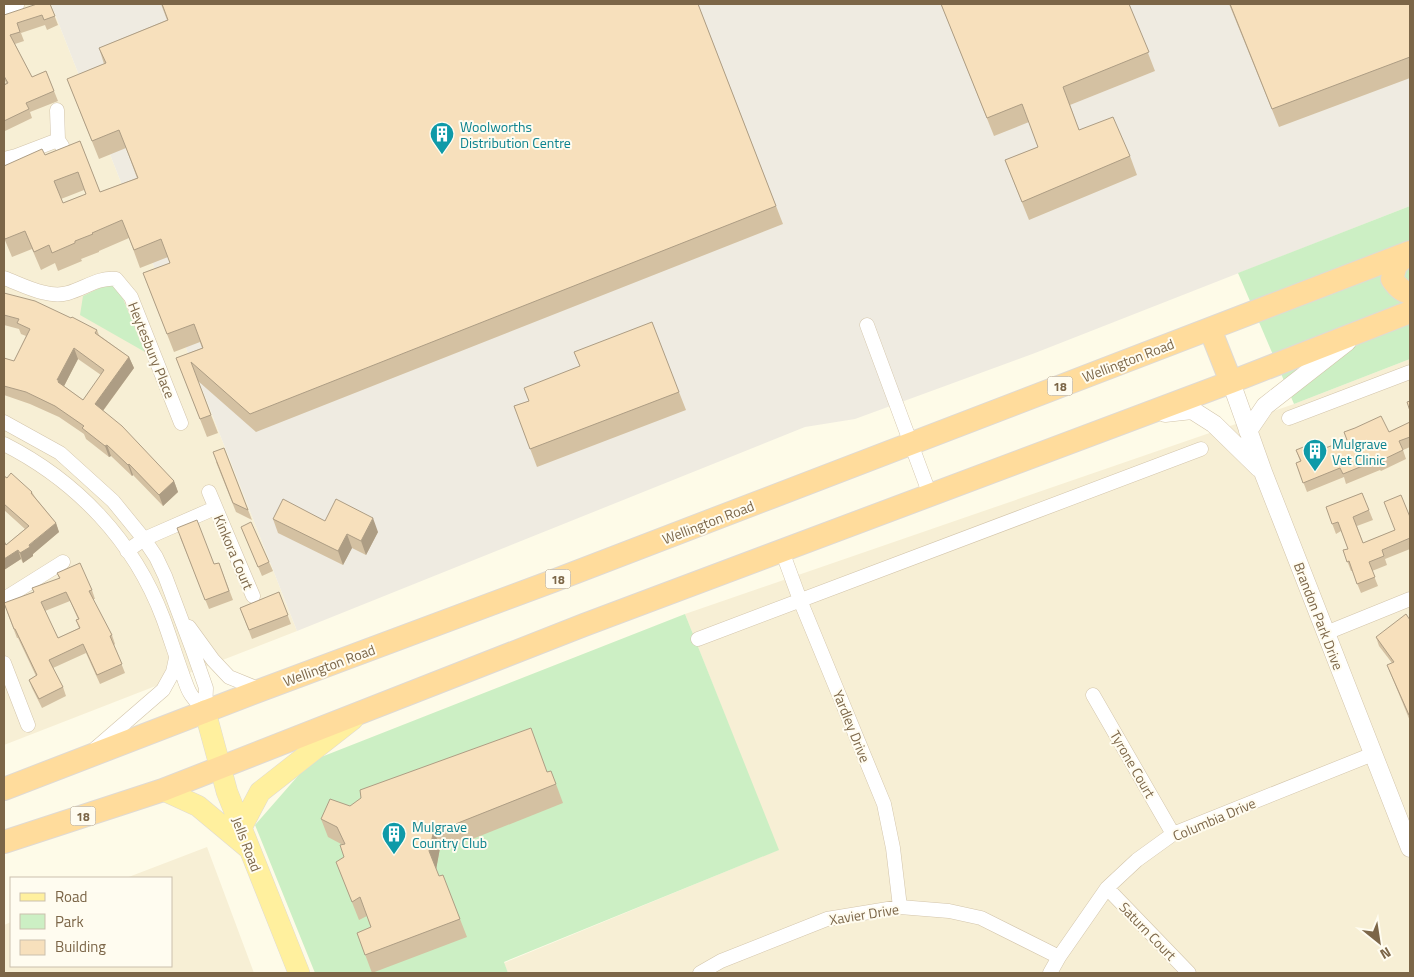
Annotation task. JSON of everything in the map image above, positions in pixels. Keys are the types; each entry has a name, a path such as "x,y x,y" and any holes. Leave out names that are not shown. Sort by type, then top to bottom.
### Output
{"highway":[{"path":"1410,252 1396,265 1392,279 1396,286 1410,293"},
{"name":"Wellington Road","path":"4,789 204,711 553,581 1410,252"},
{"name":"18","path":"4,842 163,790 584,625 1142,416 1410,312"},
{"path":"1210,329 1231,382"}],"main road":[{"name":"Jells Road","path":"204,711 227,792 299,973"},
{"path":"242,828 260,792 359,714"},
{"path":"163,790 198,806 249,849"}],"street":[{"path":"57,110 58,140 68,155"},
{"path":"4,159 58,140"},
{"name":"Heytesbury Place","path":"4,278 53,294 66,294 96,281 109,278 116,279 131,297 181,423"},
{"path":"867,325 930,495"},
{"path":"1248,431 1265,406 1360,332"},
{"path":"1289,418 1410,372"},
{"name":"Brandon Park Drive","path":"1231,382 1263,472 1410,848"},
{"path":"1142,416 1192,410 1214,424 1263,472"},
{"path":"4,422 60,454 114,501 144,539 156,557 180,614 206,688 204,711"},
{"path":"4,444 62,481 96,510 127,551 150,589 190,693 204,711"},
{"path":"698,639 1202,449"},
{"name":"Kinkora Court","path":"209,492 253,596"},
{"name":"Kinkora Court","path":"127,551 144,539 215,508"},
{"name":"Yardley Drive","path":"782,550 800,600 884,804 894,848 900,907"},
{"path":"4,598 63,562"},
{"path":"1326,633 1410,599"},
{"path":"180,614 213,660 229,677 262,690"},
{"path":"84,758 163,690 173,672 176,658"},
{"path":"4,663 28,724"},
{"name":"Tyrone Court","path":"1094,695 1173,834"},
{"name":"Columbia Drive","path":"1050,973 1107,888 1137,860 1173,834 1373,754"},
{"name":"Saturn Court","path":"1107,888 1189,973"},
{"name":"Xavier Drive","path":"700,973 720,961 827,919 900,907 949,911 981,918 1059,957"}],"shaded area":[{"path":"4,4 51,4 297,631 4,745"},
{"path":"51,4 1410,4 1410,206 1035,353 855,419 805,427 297,631"},
{"path":"1410,359 1410,973 508,973 504,963 778,850 685,614 1294,404"},
{"path":"207,847 254,973 4,973 4,925 10,922 10,967 172,967 172,877 129,877"}],"green space":[{"path":"1410,206 1410,359 1294,404 1238,273"},
{"path":"112,285 119,289 145,352 80,315 83,296 104,286"},
{"path":"685,614 779,850 504,962 508,973 315,973 255,825 311,761"}],"building":[{"path":"37,4 50,4 55,16 44,20 42,15 17,23 20,32 10,35 32,77 46,71 54,91 26,103 29,109 4,121 4,85 8,83 4,76 4,15"},
{"name":"Woolworths Distribution Centre","path":"162,4 698,4 776,206 250,414 191,362 211,415 200,419 176,358 203,348 194,324 167,334 143,273 170,263 161,239 134,250 122,220 52,253 49,245 34,252 25,231 5,239 4,236 4,166 42,149 45,155 80,141 100,192 138,178 119,130 92,141 67,79 106,63 99,48 168,20","holes":["78,172 86,194 63,203 54,181"]},
{"path":"941,4 1129,4 1149,52 1063,87 1079,130 1113,117 1130,156 1022,202 1005,160 1038,147 1022,104 987,118"},
{"path":"1230,4 1410,4 1410,57 1272,109"},
{"path":"4,293 35,301 97,330 95,333 129,357 95,404 122,426 174,481 159,495 129,464 107,445 105,446 82,428 84,426 55,406 26,392 4,386 4,358 14,361 30,329 17,323 19,319 4,315","holes":["74,348 104,370 83,400 57,380"]},
{"path":"652,322 679,392 530,449 514,406 529,401 524,388 580,366 574,352"},
{"path":"1381,416 1389,432 1410,422 1410,437 1399,441 1403,450 1378,462 1377,460 1343,474 1340,468 1303,483 1296,463 1301,461 1296,450 1316,442 1320,450 1347,440 1344,432"},
{"path":"224,448 248,510 233,503 213,452"},
{"path":"11,473 32,492 56,523 29,545 30,547 20,553 18,550 4,559 4,541 6,545 29,526 4,504 4,476 7,478"},
{"path":"1362,493 1369,510 1353,517 1363,543 1395,530 1384,502 1401,495 1410,517 1410,538 1382,550 1384,556 1369,562 1375,577 1357,584 1343,550 1348,549 1338,522 1332,524 1326,507"},
{"path":"283,499 325,521 336,499 373,518 361,541 347,534 338,551 273,519"},
{"path":"197,520 214,564 219,563 229,591 205,600 177,528"},
{"path":"251,522 269,562 258,567 241,527"},
{"path":"80,563 92,590 89,591 112,635 110,636 122,664 97,675 83,644 49,660 63,687 39,699 29,680 37,675 14,629 4,603 34,592 32,588 60,578 57,573","holes":["66,592 79,619 76,620 80,628 58,638 41,602"]},
{"path":"279,592 288,615 249,630 240,608"},
{"path":"1406,614 1410,620 1410,715 1387,665 1394,662 1376,637"},
{"name":"Mulgrave Country Club","path":"531,728 547,772 551,771 556,784 453,825 434,830 429,851 439,876 443,875 460,919 365,955 357,933 371,927 360,897 352,902 336,862 344,857 340,845 345,844 337,827 321,819 330,799 350,806 361,798 360,790"}],"place":[{"name":"Woolworths Distribution Centre","path":"442,155"},
{"name":"Mulgrave Vet Clinic","path":"1315,472"},
{"name":"Mulgrave Country Club","path":"394,855"}]}
